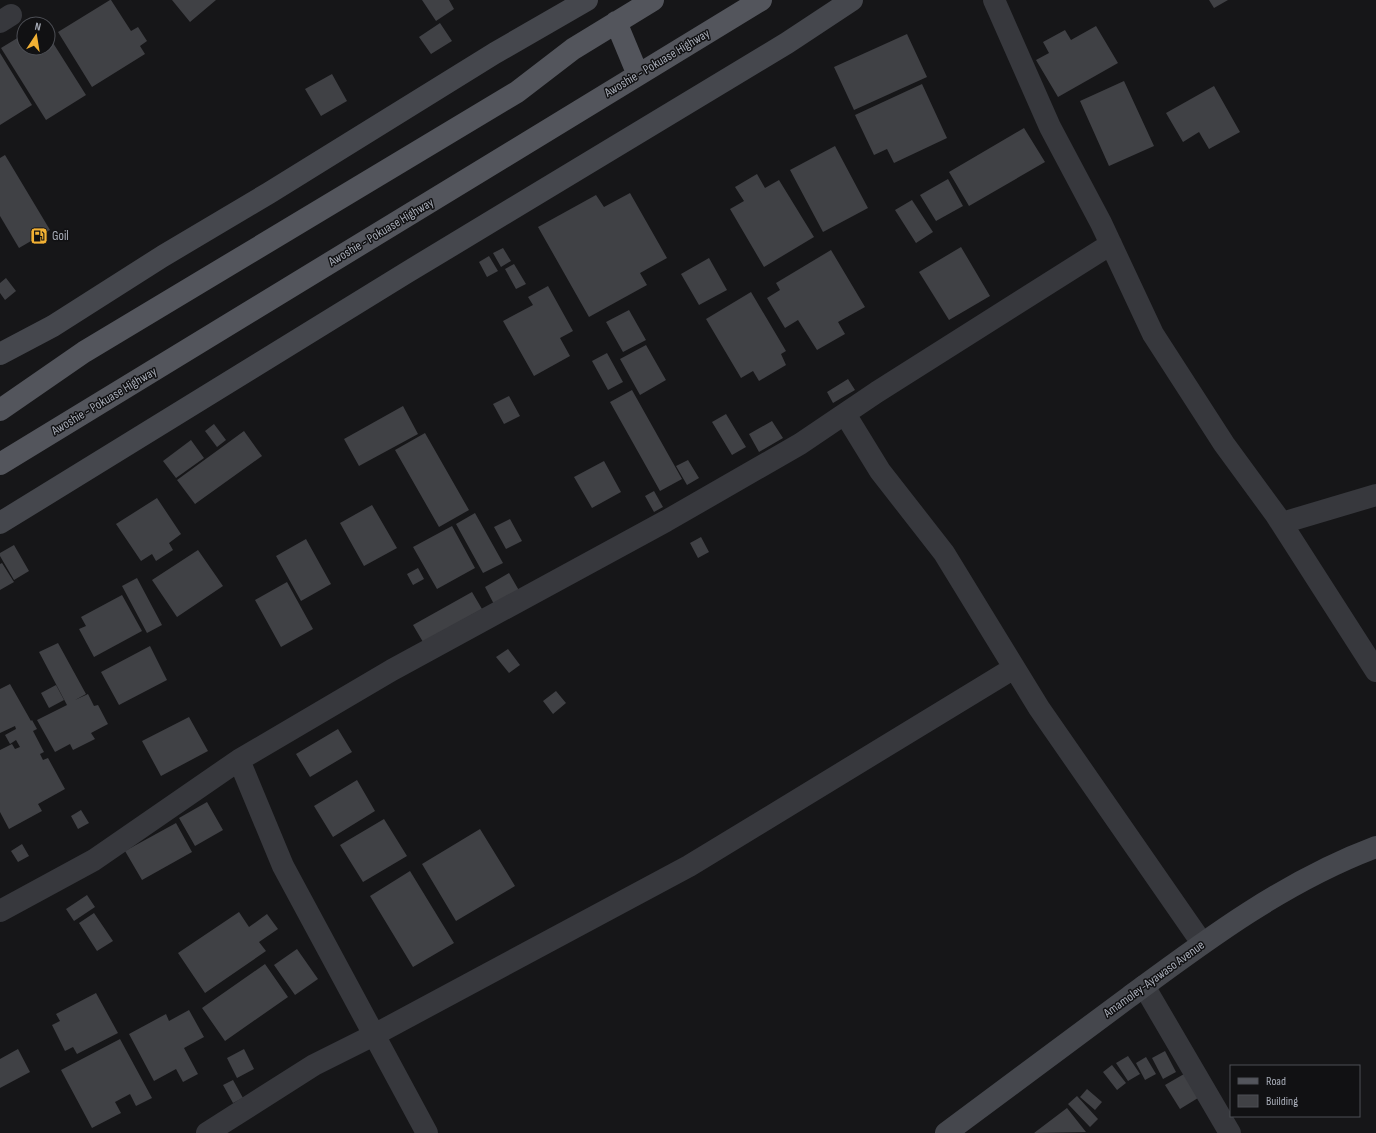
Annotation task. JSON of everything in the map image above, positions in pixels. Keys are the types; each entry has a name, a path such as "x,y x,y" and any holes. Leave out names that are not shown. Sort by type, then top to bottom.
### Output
{"main road":[{"path":"0,410 84,352 517,92 573,49 653,0"},
{"name":"Awoshie - Pokuase Highway","path":"0,464 761,0"},
{"path":"616,22 638,75"}],"street":[{"path":"0,354 54,326 163,256 269,193 495,54 587,0"},
{"path":"0,523 787,43 852,0"},
{"path":"994,0 1050,127 1101,223 1153,334 1224,444 1282,523 1376,671"},
{"path":"0,911 94,860 239,760 392,670 666,521 800,444 877,392 1111,244"},
{"path":"845,414 880,471 944,553 1014,668 1044,714 1202,943"},
{"path":"1282,523 1376,495"},
{"path":"207,1133 314,1065 374,1035 689,866 1014,668"},
{"path":"239,760 283,866 427,1133"},
{"name":"Amamoley-Ayawaso Avenue","path":"946,1133 1202,943 1291,886 1349,857 1376,847"},
{"path":"1144,986 1230,1133"}],"building":[{"path":"110,0 131,31 138,27 147,41 140,46 145,54 92,87 58,32"},
{"path":"172,0 216,0 190,22"},
{"path":"422,0 449,0 454,9 436,21"},
{"path":"1209,0 1228,0 1214,8"},
{"path":"440,23 452,41 431,54 419,37"},
{"path":"1096,26 1118,63 1058,97 1036,60 1049,53 1043,42 1065,30 1071,40"},
{"path":"907,34 927,77 854,110 834,67"},
{"path":"16,39 16,56 56,56 56,48 86,95 46,120 1,48"},
{"path":"0,53 32,105 0,125"},
{"path":"332,74 347,101 321,116 305,89"},
{"path":"1124,81 1154,146 1109,166 1080,101"},
{"path":"922,84 947,138 894,163 887,149 874,155 855,115"},
{"path":"1214,86 1240,132 1209,149 1199,132 1183,142 1166,113"},
{"path":"1024,128 1045,162 969,206 949,172"},
{"path":"835,146 868,208 823,232 790,170"},
{"path":"5,155 50,230 19,248 0,216 0,158"},
{"path":"757,174 765,188 779,180 814,237 764,267 730,209 744,201 735,187"},
{"path":"948,179 963,206 936,221 920,195"},
{"path":"630,193 667,258 640,273 647,285 589,317 538,227 596,195 604,207"},
{"path":"912,200 933,232 916,243 895,210"},
{"path":"961,247 990,296 949,320 919,272"},
{"path":"503,248 511,261 501,267 493,253"},
{"path":"831,250 865,307 838,322 845,334 817,350 798,320 785,328 767,298 780,290 776,283"},
{"path":"489,256 498,271 487,277 479,262"},
{"path":"709,258 727,290 699,305 681,274"},
{"path":"514,264 526,284 516,289 505,269"},
{"path":"6,278 16,291 5,300 0,293 0,283"},
{"path":"548,286 573,331 560,338 570,356 534,376 503,321 533,305 528,297"},
{"path":"751,292 786,351 781,354 786,365 759,381 753,371 741,378 706,319"},
{"path":"629,310 646,340 623,352 606,322"},
{"path":"646,345 666,380 640,395 620,359"},
{"path":"607,353 623,382 608,390 592,361"},
{"path":"848,379 855,390 833,403 827,392"},
{"path":"632,390 682,479 660,491 610,402"},
{"path":"509,396 520,416 504,424 493,404"},
{"path":"403,406 418,434 359,466 344,439"},
{"path":"726,414 746,447 732,455 712,422"},
{"path":"772,421 783,438 759,452 749,434"},
{"path":"214,424 226,440 217,447 205,431"},
{"path":"244,431 262,456 195,504 177,480"},
{"path":"425,433 469,510 439,527 395,450"},
{"path":"191,440 204,458 176,478 163,461"},
{"path":"688,460 699,478 687,485 676,466"},
{"path":"604,461 621,492 592,508 574,477"},
{"path":"654,491 663,507 654,512 645,496"},
{"path":"157,498 181,534 169,543 173,550 156,561 152,554 141,561 116,524"},
{"path":"372,505 397,548 364,566 340,523"},
{"path":"475,513 503,563 483,573 456,524"},
{"path":"510,519 522,541 506,549 494,527"},
{"path":"452,526 475,568 437,589 413,547"},
{"path":"701,537 709,552 698,558 690,543"},
{"path":"306,539 331,584 301,601 276,556"},
{"path":"14,545 29,571 14,580 0,556 0,553"},
{"path":"198,550 223,586 177,617 152,580"},
{"path":"2,563 14,582 0,590 0,564"},
{"path":"418,568 424,579 413,585 407,574"},
{"path":"509,573 521,594 496,608 485,587"},
{"path":"137,578 162,625 147,633 122,586"},
{"path":"287,582 313,629 281,647 255,600"},
{"path":"472,592 482,609 423,642 413,625"},
{"path":"122,595 142,631 94,657 79,629 86,626 81,617"},
{"path":"58,643 86,694 75,700 88,694 94,706 98,705 108,724 91,733 95,739 73,750 70,744 55,752 37,720 67,705 39,652"},
{"path":"150,646 167,680 119,705 101,672"},
{"path":"508,649 520,665 509,673 496,657"},
{"path":"10,684 37,729 33,731 44,752 40,754 43,760 48,758 65,789 38,804 42,811 9,829 0,812 0,750 12,744 15,749 20,747 16,740 10,744 5,735 16,729 15,726 0,733 0,689"},
{"path":"56,685 64,700 49,708 41,693"},
{"path":"556,691 566,703 553,714 543,701"},
{"path":"189,717 208,751 161,776 142,741"},
{"path":"338,729 352,752 310,777 296,754"},
{"path":"357,780 375,811 333,837 314,806"},
{"path":"207,802 223,830 195,846 179,818"},
{"path":"81,810 89,823 78,829 71,816"},
{"path":"384,819 407,856 363,882 340,845"},
{"path":"176,823 192,852 142,880 125,851"},
{"path":"480,829 515,886 456,921 422,864"},
{"path":"22,844 29,856 18,862 11,851"},
{"path":"410,871 454,943 413,967 370,896"},
{"path":"87,895 95,907 74,921 66,909"},
{"path":"239,912 249,927 267,914 278,929 259,942 266,951 205,993 178,953"},
{"path":"94,913 113,941 97,951 79,923"},
{"path":"297,949 318,979 295,995 274,965"},
{"path":"265,964 288,997 225,1041 202,1008"},
{"path":"96,993 118,1033 77,1054 73,1047 65,1051 52,1025 60,1021 56,1014"},
{"path":"189,1010 204,1037 184,1048 198,1074 183,1082 176,1069 154,1081 129,1034 166,1014 169,1021"},
{"path":"120,1039 152,1098 136,1106 130,1094 115,1102 121,1113 92,1128 61,1070"},
{"path":"18,1049 30,1072 0,1088 0,1059"},
{"path":"244,1049 254,1069 237,1078 227,1058"},
{"path":"1165,1051 1176,1072 1163,1079 1152,1058"},
{"path":"1128,1056 1140,1074 1128,1081 1116,1063"},
{"path":"1146,1057 1156,1074 1145,1080 1136,1063"},
{"path":"1112,1065 1126,1083 1117,1090 1103,1072"},
{"path":"1184,1074 1198,1098 1180,1109 1165,1085"},
{"path":"233,1080 243,1098 233,1103 223,1085"},
{"path":"1087,1089 1102,1102 1095,1110 1080,1097"},
{"path":"1077,1096 1098,1119 1090,1127 1068,1104"},
{"path":"1067,1108 1086,1132 1034,1133"}],"place":[{"name":"Goil","path":"39,236"}]}
